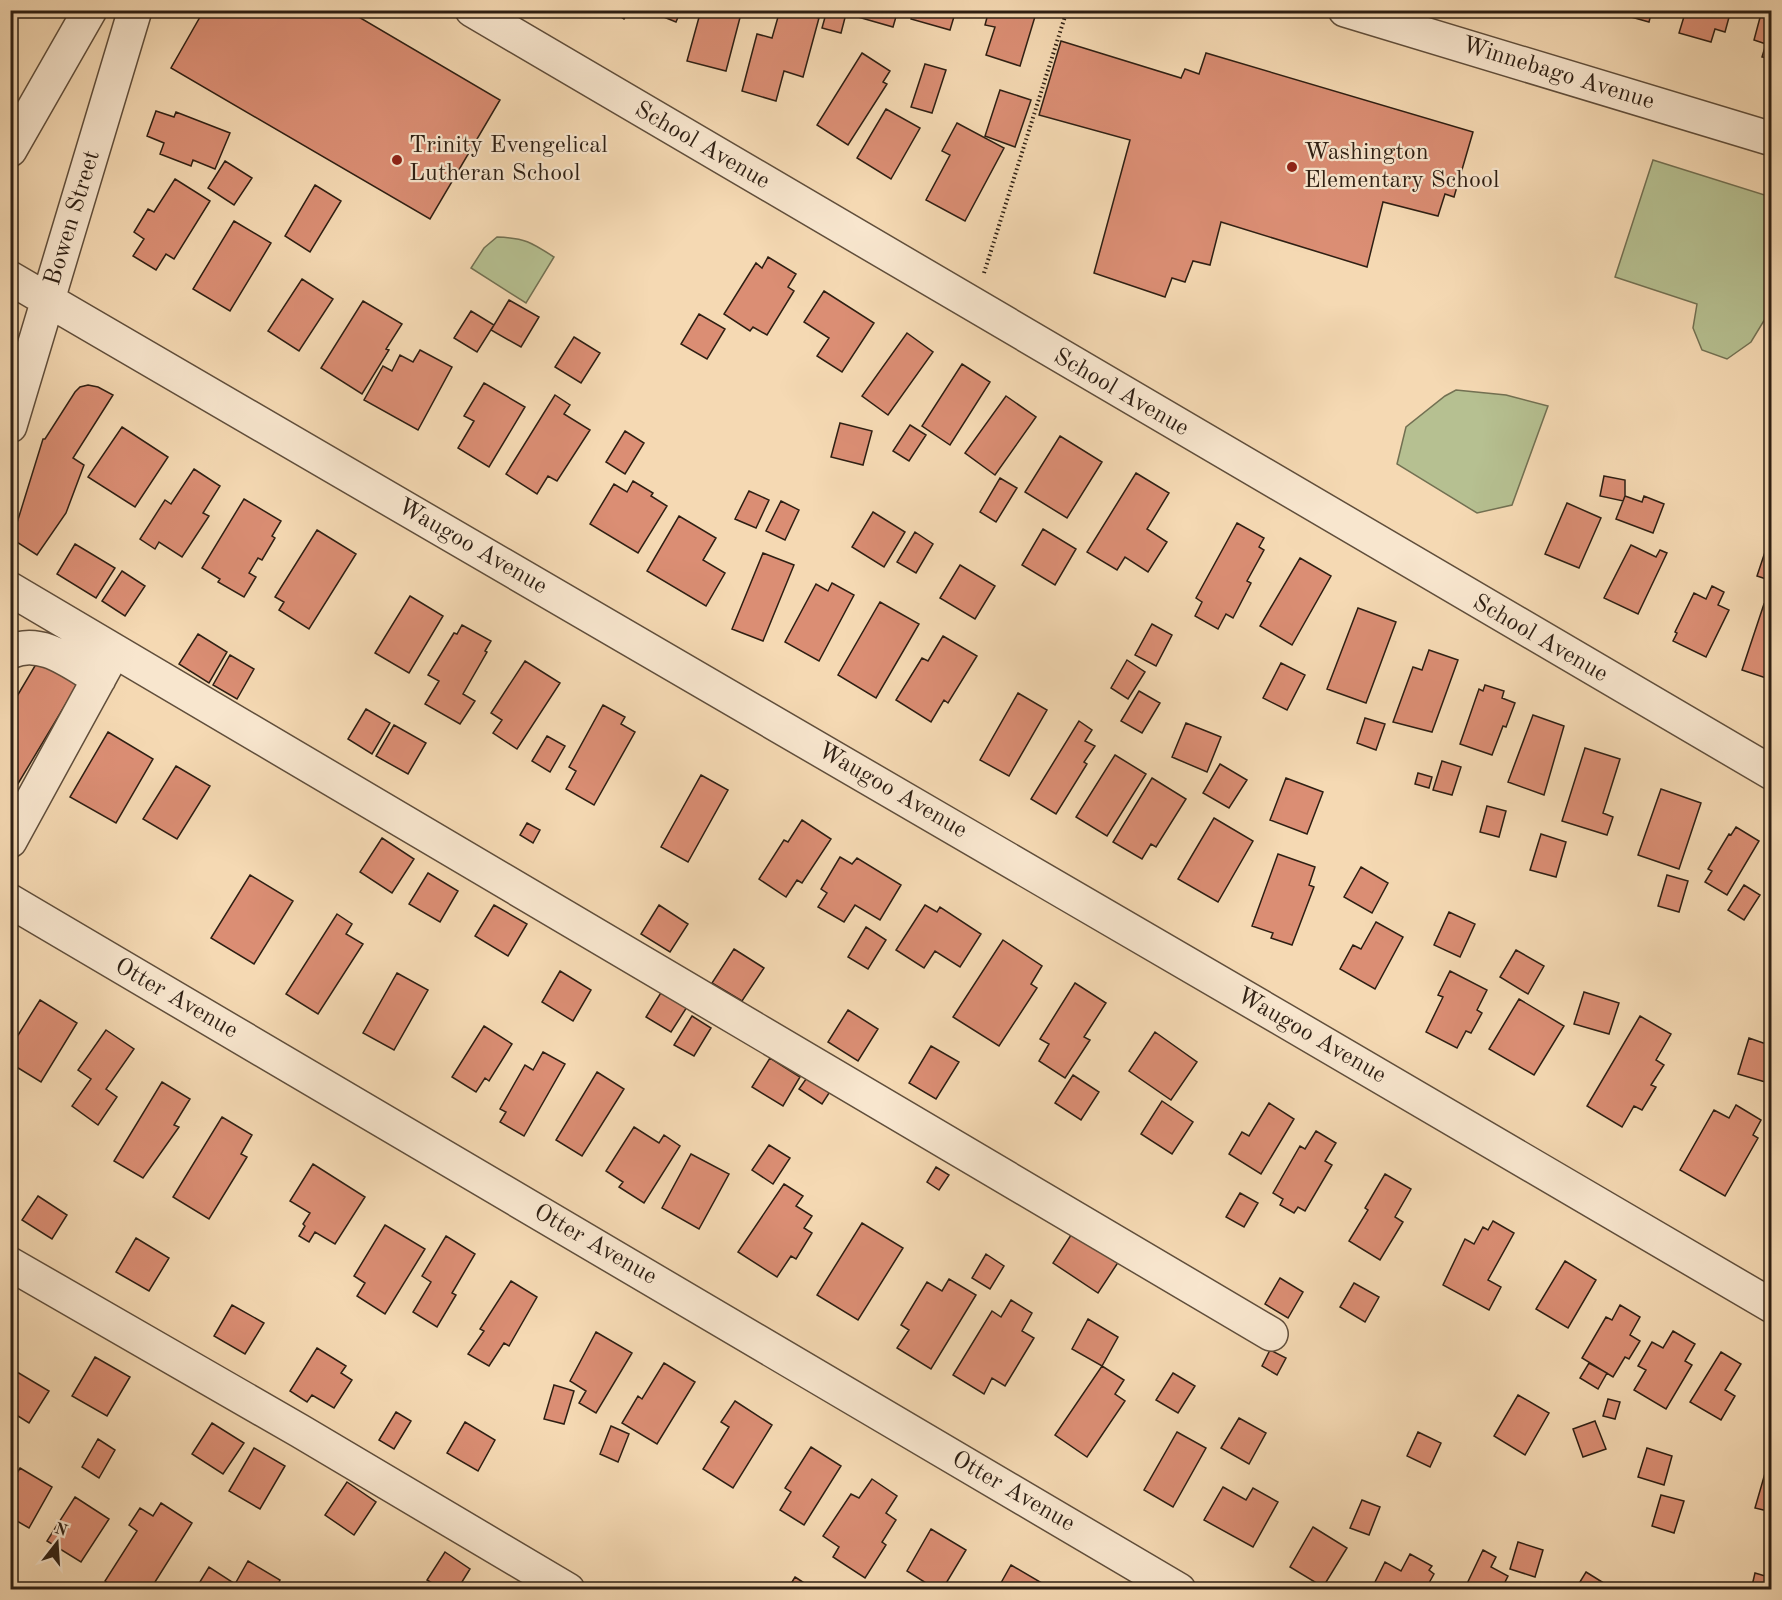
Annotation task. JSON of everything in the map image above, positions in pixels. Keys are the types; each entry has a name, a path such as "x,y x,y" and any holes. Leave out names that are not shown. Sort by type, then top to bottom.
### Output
{"street":[{"path":"10,150 90,10"},
{"name":"Bowen Street","path":"10,426 135,10"},
{"name":"School Avenue","path":"472,10 1772,773"},
{"name":"Winnebago Avenue","path":"1345,10 1772,138"},
{"name":"Waugoo Avenue","path":"10,278 1772,1306"},
{"path":"10,590 107,665 1271,1334"},
{"path":"10,652 20,647 39,647 54,653 107,665"},
{"path":"14,827 107,665"},
{"name":"Otter Avenue","path":"10,901 1179,1590"},
{"path":"10,1264 310,1437 568,1590"}],"path":[{"path":"974,306 1067,10"}],"green space":[{"path":"1653,160 1771,197 1771,311 1751,342 1727,359 1702,350 1693,328 1697,304 1615,277"},
{"path":"497,237 514,238 527,242 554,257 526,303 471,268 484,248"},
{"path":"1456,390 1506,395 1548,406 1512,505 1477,513 1397,464 1406,427"}],"building":[{"name":"Trinity Evengelical Lutheran School","path":"204,10 327,10 336,16 339,10 347,10 500,100 430,219 171,68"},
{"path":"610,10 629,10 624,19"},
{"path":"655,10 681,10 676,22 654,13"},
{"path":"701,10 742,10 726,71 687,61"},
{"path":"780,10 790,10 819,18 803,77 784,71 776,101 742,91 757,34 772,38"},
{"path":"827,10 847,10 841,33 822,28"},
{"path":"853,10 898,10 893,27 851,15"},
{"path":"913,10 956,10 950,30 911,19"},
{"path":"989,10 1037,10 1020,66 986,55 995,27 985,25"},
{"path":"1633,10 1652,10 1649,22 1631,17"},
{"path":"1686,10 1731,10 1725,32 1715,29 1711,42 1679,33"},
{"path":"1762,10 1772,10 1772,59 1762,57 1766,44 1754,40"},
{"name":"Washington Elementary School","path":"1061,41 1181,78 1185,69 1199,74 1206,53 1473,132 1454,197 1445,194 1438,216 1383,202 1367,267 1221,222 1210,265 1193,261 1185,282 1172,278 1165,297 1094,273 1130,140 1039,115"},
{"path":"862,53 890,71 883,82 887,84 848,145 817,125"},
{"path":"925,64 946,70 932,113 911,107"},
{"path":"1000,90 1031,100 1015,147 985,136"},
{"path":"886,109 920,128 891,179 857,158"},
{"path":"156,111 174,117 176,112 230,133 215,169 193,160 191,166 160,154 164,143 147,136"},
{"path":"957,123 1004,148 965,221 926,200 950,155 942,151"},
{"path":"225,161 252,178 234,205 208,188"},
{"path":"175,179 210,201 174,259 166,254 156,270 133,256 144,239 134,232 148,209 154,212"},
{"path":"315,185 341,201 310,252 285,236"},
{"path":"234,221 271,243 230,311 193,289"},
{"path":"768,257 796,274 788,287 794,291 767,335 753,327 750,331 724,314 756,263 762,268"},
{"path":"302,279 333,299 299,351 268,331"},
{"path":"824,291 874,323 842,372 817,356 829,338 804,322"},
{"path":"509,300 539,317 521,347 491,330"},
{"path":"363,301 402,324 362,394 321,368"},
{"path":"471,311 494,325 477,352 454,338"},
{"path":"699,314 725,329 707,359 681,344"},
{"path":"907,333 933,352 888,415 862,396"},
{"path":"574,337 600,353 581,383 555,367"},
{"path":"420,350 452,367 418,430 364,400 383,366 392,371 400,355 413,362"},
{"path":"962,364 990,382 950,445 922,426"},
{"path":"484,383 525,407 489,467 458,448 474,421 464,416"},
{"path":"88,385 98,387 113,395 73,458 84,465 66,513 37,555 12,539 43,439 75,392 80,387"},
{"path":"555,395 570,405 564,414 590,430 557,481 548,476 537,494 506,474"},
{"path":"1006,396 1036,417 995,475 965,453"},
{"path":"840,423 872,431 863,465 831,457"},
{"path":"910,425 926,435 909,461 893,451"},
{"path":"122,427 168,457 135,507 88,477"},
{"path":"625,431 644,443 625,474 606,462"},
{"path":"1060,436 1102,462 1067,518 1025,492"},
{"path":"194,469 220,486 203,513 209,516 182,557 159,542 155,549 140,539 165,500 171,504"},
{"path":"1136,473 1169,493 1147,529 1167,542 1148,572 1125,557 1117,570 1087,552"},
{"path":"1604,476 1625,480 1623,501 1600,496"},
{"path":"1000,478 1017,488 996,522 980,512"},
{"path":"633,481 653,493 651,496 667,506 638,553 590,524 614,484 627,492"},
{"path":"749,491 769,500 756,528 735,519"},
{"path":"1625,496 1642,502 1644,496 1664,504 1653,533 1616,519"},
{"path":"244,499 281,521 272,536 275,538 262,560 258,558 249,573 256,577 244,597 218,582 220,579 202,568"},
{"path":"781,501 799,510 785,540 766,531"},
{"path":"1567,503 1601,518 1579,568 1545,554"},
{"path":"873,512 905,532 884,567 852,547"},
{"path":"679,516 716,538 703,560 725,573 706,606 647,571"},
{"path":"1237,523 1264,538 1259,547 1264,550 1247,581 1251,583 1233,618 1226,614 1218,629 1195,616 1202,602 1196,598"},
{"path":"1043,529 1076,549 1055,585 1022,565"},
{"path":"317,530 356,554 309,629 279,610 284,602 275,597"},
{"path":"915,532 933,544 916,573 897,562"},
{"path":"75,544 115,568 96,598 57,574"},
{"path":"1631,545 1656,557 1660,550 1667,553 1638,614 1604,598"},
{"path":"1767,546 1772,548 1772,581 1757,576"},
{"path":"763,553 794,565 763,641 732,629"},
{"path":"1300,558 1331,576 1292,645 1260,626"},
{"path":"960,565 995,586 975,619 940,598"},
{"path":"122,571 145,586 125,616 102,601"},
{"path":"832,583 854,595 819,661 785,642 816,584 828,591"},
{"path":"1712,586 1724,592 1718,605 1729,610 1706,657 1673,641 1694,593 1706,599"},
{"path":"410,596 443,616 409,673 375,653"},
{"path":"880,602 919,624 876,698 838,675"},
{"path":"1764,604 1772,606 1772,680 1742,670"},
{"path":"1358,608 1396,622 1366,703 1327,689"},
{"path":"1152,624 1172,635 1156,666 1135,655"},
{"path":"462,625 491,641 463,694 475,701 460,724 425,704 439,681 428,675 454,633 457,634"},
{"path":"198,634 227,652 209,683 179,664"},
{"path":"943,636 977,656 948,703 944,700 931,722 896,700 922,658 928,661"},
{"path":"1429,650 1458,660 1432,732 1393,722 1413,667 1422,670"},
{"path":"42,654 82,677 10,797 10,708"},
{"path":"230,655 254,669 237,699 213,685"},
{"path":"1127,660 1145,672 1128,699 1111,688"},
{"path":"525,661 560,683 517,749 493,733 502,720 491,713"},
{"path":"1281,663 1305,675 1287,710 1263,698"},
{"path":"1485,685 1504,691 1502,698 1515,703 1492,755 1460,744 1479,689 1483,691"},
{"path":"1139,691 1160,703 1142,733 1121,721"},
{"path":"1018,693 1047,710 1009,776 980,760"},
{"path":"603,705 625,717 621,724 635,732 594,805 566,789 576,771 569,767"},
{"path":"366,709 390,723 372,754 348,739"},
{"path":"1533,715 1564,726 1544,795 1508,782"},
{"path":"1365,718 1385,724 1376,750 1357,743"},
{"path":"1079,721 1092,730 1085,741 1095,746 1084,762 1087,764 1056,814 1031,799"},
{"path":"1186,723 1221,737 1207,772 1172,757"},
{"path":"394,725 426,743 408,774 376,756"},
{"path":"108,732 153,759 116,823 70,797"},
{"path":"547,736 565,746 550,772 532,761"},
{"path":"1585,748 1620,759 1603,813 1613,817 1607,835 1562,821"},
{"path":"1115,755 1146,774 1107,836 1076,817"},
{"path":"1442,761 1461,767 1452,795 1433,790"},
{"path":"1220,764 1247,780 1229,808 1203,793"},
{"path":"176,766 210,786 177,839 143,819"},
{"path":"1418,773 1432,777 1429,788 1415,784"},
{"path":"701,775 728,790 688,862 661,847"},
{"path":"1152,778 1186,799 1156,847 1151,844 1142,859 1113,842"},
{"path":"1286,778 1323,792 1307,834 1270,820"},
{"path":"1661,789 1701,803 1679,869 1638,855"},
{"path":"1487,806 1506,811 1499,837 1480,832"},
{"path":"1214,818 1253,841 1218,902 1178,879"},
{"path":"802,820 831,839 802,883 797,880 786,897 759,879 784,840 788,842"},
{"path":"527,823 540,830 533,843 520,835"},
{"path":"1736,827 1759,841 1727,895 1705,882 1712,871 1708,869 1729,834 1731,835"},
{"path":"1541,834 1566,842 1556,877 1530,870"},
{"path":"382,838 414,859 392,893 360,872"},
{"path":"1278,854 1315,867 1309,885 1314,887 1292,945 1271,938 1273,933 1252,926"},
{"path":"840,857 852,864 857,858 901,885 880,920 855,905 844,922 818,907 827,893 821,889"},
{"path":"1361,867 1388,883 1372,913 1344,897"},
{"path":"428,873 458,891 440,922 409,904"},
{"path":"250,875 293,901 254,964 211,938"},
{"path":"1667,875 1688,881 1679,912 1658,906"},
{"path":"1744,885 1760,895 1744,920 1728,910"},
{"path":"494,905 527,924 508,956 475,936"},
{"path":"659,905 688,924 670,952 641,934"},
{"path":"925,905 937,912 940,907 981,934 960,967 935,951 924,968 896,950"},
{"path":"1449,912 1475,924 1460,957 1434,945"},
{"path":"337,914 352,924 346,934 363,944 318,1014 286,994"},
{"path":"1376,922 1403,937 1375,989 1340,969 1353,945 1361,949"},
{"path":"866,927 886,940 868,969 848,957"},
{"path":"1003,940 1042,966 1031,984 1037,988 999,1046 953,1017"},
{"path":"734,949 764,968 742,1001 712,983"},
{"path":"1516,950 1544,966 1528,994 1500,977"},
{"path":"560,971 591,990 573,1021 542,1002"},
{"path":"1450,971 1487,990 1477,1010 1482,1013 1471,1033 1466,1031 1457,1048 1426,1032 1443,997 1438,995"},
{"path":"397,973 428,990 394,1050 363,1033"},
{"path":"1075,983 1106,1003 1084,1037 1090,1040 1065,1078 1039,1061 1049,1044 1040,1039"},
{"path":"662,991 687,1007 671,1032 646,1017"},
{"path":"1584,992 1619,1003 1609,1034 1574,1024"},
{"path":"1519,999 1564,1026 1534,1075 1489,1049"},
{"path":"40,1000 77,1023 41,1082 10,1063 10,1048"},
{"path":"848,1010 878,1029 858,1061 828,1042"},
{"path":"692,1016 711,1028 694,1056 674,1045"},
{"path":"1640,1016 1671,1034 1656,1060 1664,1065 1651,1085 1656,1087 1642,1110 1634,1106 1622,1127 1587,1106"},
{"path":"484,1026 512,1044 489,1081 485,1078 476,1092 452,1077"},
{"path":"106,1030 134,1049 106,1089 117,1097 98,1125 72,1106 91,1079 78,1070"},
{"path":"1155,1032 1197,1062 1171,1100 1129,1071"},
{"path":"1749,1038 1772,1046 1772,1084 1738,1074"},
{"path":"931,1046 959,1062 936,1099 909,1083"},
{"path":"543,1052 565,1064 524,1136 500,1122 506,1112 500,1109 525,1065 533,1070"},
{"path":"770,1058 800,1077 783,1106 752,1087"},
{"path":"597,1072 624,1089 582,1156 556,1140"},
{"path":"811,1072 833,1087 822,1104 799,1089"},
{"path":"1073,1075 1099,1092 1081,1120 1055,1103"},
{"path":"162,1082 190,1099 174,1125 179,1127 143,1178 114,1161"},
{"path":"1162,1101 1193,1122 1172,1154 1141,1134"},
{"path":"1269,1103 1294,1119 1261,1174 1229,1154 1242,1132 1249,1136"},
{"path":"1736,1105 1761,1120 1753,1135 1758,1138 1725,1196 1680,1170 1714,1110 1729,1118"},
{"path":"222,1117 252,1135 241,1154 247,1157 209,1219 173,1197"},
{"path":"634,1127 659,1143 664,1135 680,1146 644,1203 619,1187 623,1182 606,1171"},
{"path":"1316,1131 1336,1143 1325,1161 1332,1165 1305,1211 1298,1207 1294,1213 1280,1205 1283,1199 1273,1193 1300,1146 1305,1149"},
{"path":"769,1145 790,1158 773,1184 752,1170"},
{"path":"691,1154 729,1174 699,1229 662,1208"},
{"path":"313,1164 365,1197 335,1244 315,1232 309,1242 299,1236 310,1213 290,1201"},
{"path":"936,1167 949,1175 939,1190 927,1182"},
{"path":"1385,1174 1411,1189 1395,1217 1403,1222 1380,1260 1349,1241 1368,1210 1365,1208"},
{"path":"784,1184 803,1196 796,1206 812,1216 804,1228 812,1233 796,1259 791,1256 777,1277 738,1252"},
{"path":"1240,1193 1258,1203 1244,1227 1226,1217"},
{"path":"38,1196 67,1215 52,1239 22,1220"},
{"path":"1493,1221 1514,1233 1488,1280 1501,1287 1489,1310 1443,1285 1465,1239 1474,1244 1483,1227 1488,1230"},
{"path":"862,1223 903,1248 858,1320 817,1295"},
{"path":"385,1225 425,1249 385,1314 357,1296 365,1283 354,1276"},
{"path":"1073,1232 1119,1261 1098,1293 1053,1263"},
{"path":"446,1236 475,1254 452,1293 456,1295 437,1327 413,1312 431,1282 422,1276"},
{"path":"136,1238 169,1258 149,1291 116,1272"},
{"path":"986,1254 1004,1266 990,1289 972,1278"},
{"path":"1565,1261 1596,1280 1568,1328 1536,1309"},
{"path":"1280,1278 1303,1292 1288,1318 1265,1304"},
{"path":"949,1279 976,1295 931,1369 897,1348 909,1330 901,1325 927,1282 942,1291"},
{"path":"511,1281 537,1297 509,1346 504,1343 489,1366 468,1354 484,1331 480,1329"},
{"path":"1354,1283 1379,1297 1365,1322 1340,1307"},
{"path":"1011,1300 1032,1313 1022,1331 1034,1338 1005,1386 992,1378 984,1394 953,1375 992,1311 1001,1317"},
{"path":"232,1305 264,1323 245,1354 214,1336"},
{"path":"1620,1305 1640,1317 1630,1335 1640,1341 1629,1359 1625,1357 1613,1377 1582,1358 1606,1317 1612,1320"},
{"path":"1088,1319 1118,1337 1102,1366 1072,1349"},
{"path":"1673,1331 1695,1344 1685,1361 1692,1365 1666,1409 1634,1390 1646,1370 1638,1366 1652,1342 1663,1348"},
{"path":"596,1332 632,1353 596,1413 579,1403 586,1391 570,1381"},
{"path":"317,1348 346,1366 341,1373 352,1380 334,1408 312,1395 307,1402 290,1391"},
{"path":"1270,1350 1286,1358 1277,1375 1262,1366"},
{"path":"1721,1352 1741,1364 1725,1390 1735,1396 1721,1420 1690,1402"},
{"path":"95,1357 130,1377 107,1416 72,1396"},
{"path":"664,1363 695,1382 657,1444 622,1423 638,1396 642,1399"},
{"path":"1589,1363 1607,1373 1598,1389 1580,1378"},
{"path":"1102,1366 1124,1380 1115,1394 1125,1401 1087,1457 1055,1435"},
{"path":"10,1368 17,1372 10,1382"},
{"path":"17,1372 49,1391 29,1423 10,1411 10,1382"},
{"path":"1173,1373 1195,1386 1178,1413 1156,1400"},
{"path":"554,1385 574,1391 564,1424 544,1419"},
{"path":"1518,1395 1549,1413 1525,1455 1494,1436"},
{"path":"1608,1399 1620,1402 1615,1419 1603,1416"},
{"path":"735,1401 772,1425 733,1488 703,1469 729,1427 721,1422"},
{"path":"396,1412 411,1421 394,1449 379,1440"},
{"path":"1239,1418 1266,1433 1249,1464 1221,1448"},
{"path":"1595,1421 1606,1449 1583,1457 1573,1429"},
{"path":"465,1422 495,1440 478,1471 447,1453"},
{"path":"212,1423 244,1443 223,1474 192,1454"},
{"path":"611,1426 629,1434 618,1462 600,1454"},
{"path":"1177,1432 1206,1448 1173,1507 1144,1490"},
{"path":"1418,1432 1441,1443 1430,1467 1407,1456"},
{"path":"98,1439 115,1450 99,1478 82,1467"},
{"path":"811,1447 841,1466 804,1525 780,1510 791,1492 785,1488"},
{"path":"254,1448 285,1466 260,1509 229,1491"},
{"path":"1647,1448 1672,1456 1664,1485 1638,1477"},
{"path":"1772,1449 1772,1512 1755,1508"},
{"path":"20,1468 52,1487 29,1528 10,1517 10,1485"},
{"path":"872,1479 897,1496 886,1513 896,1520 882,1542 886,1545 865,1578 833,1557 839,1547 823,1536 851,1494 859,1498"},
{"path":"347,1482 376,1502 354,1535 325,1515"},
{"path":"1223,1487 1246,1500 1253,1488 1278,1502 1253,1547 1204,1520"},
{"path":"1661,1495 1684,1501 1674,1533 1652,1526"},
{"path":"75,1497 109,1519 81,1562 47,1541"},
{"path":"1362,1500 1380,1507 1369,1535 1350,1528"},
{"path":"161,1503 192,1523 150,1590 118,1590 105,1581 137,1531 129,1525 140,1508 153,1516"},
{"path":"1313,1527 1347,1548 1323,1587 1290,1567"},
{"path":"931,1529 966,1550 942,1590 937,1590 907,1571"},
{"path":"1518,1542 1543,1550 1535,1577 1510,1569"},
{"path":"1483,1550 1496,1557 1491,1567 1508,1576 1501,1590 1464,1590"},
{"path":"445,1552 470,1569 457,1590 443,1590 427,1580"},
{"path":"1410,1554 1432,1566 1429,1570 1434,1574 1425,1590 1380,1590 1373,1586 1385,1562 1401,1571"},
{"path":"248,1561 280,1580 275,1590 195,1590 209,1567 235,1584"},
{"path":"1011,1565 1047,1586 1045,1590 997,1590"},
{"path":"1586,1572 1615,1590 1575,1590"},
{"path":"1755,1573 1772,1578 1772,1590 1751,1590"},
{"path":"795,1577 815,1590 787,1590"}],"place":[{"name":"Trinity Evengelical Lutheran School","path":"397,160"},
{"name":"Washington Elementary School","path":"1292,167"}]}
